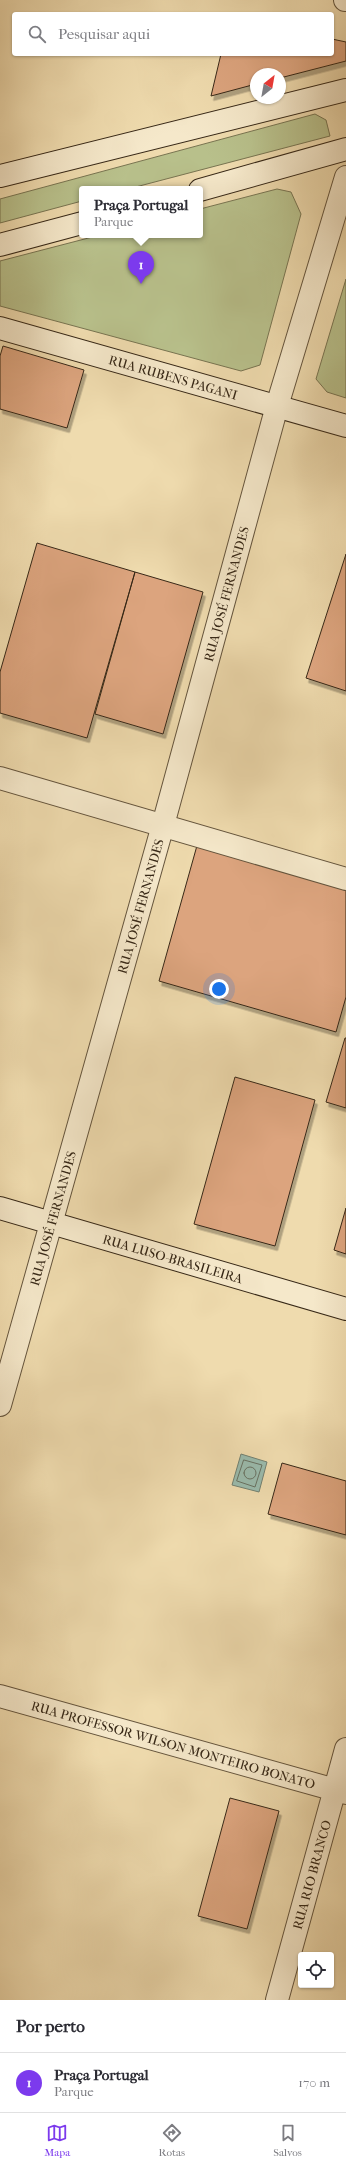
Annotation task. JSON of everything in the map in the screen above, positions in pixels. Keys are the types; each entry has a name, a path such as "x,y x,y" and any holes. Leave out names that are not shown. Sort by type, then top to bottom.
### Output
{"street":[{"path":"0,176 346,90"},
{"path":"203,189 346,149"},
{"name":"RUA JOSÉ FERNANDES","path":"0,1405 163,825 277,406 346,177"},
{"path":"0,245 79,224"},
{"name":"RUA RUBENS PAGANI","path":"0,328 346,426"},
{"path":"0,778 346,879"},
{"name":"RUA LUSO-BRASILEIRA","path":"0,1208 346,1309"},
{"name":"RUA PROFESSOR WILSON MONTEIRO BONATO","path":"0,1696 340,1791"},
{"name":"RUA RIO BRANCO","path":"277,2000 340,1791 346,1749"}],"green space":[{"path":"315,114 326,120 330,136 139,186 79,186 79,202 0,223 0,199"},
{"path":"277,189 291,192 301,214 260,365 241,371 0,306 0,261 88,238 203,238 203,208"},
{"path":"346,279 346,398 327,392 316,379"}],"water":[{"path":"241,1454 267,1462 259,1492 232,1485"}],"building":[{"path":"334,39 346,42 346,61 286,76 286,68 250,68 250,86 211,96 221,56 334,56"},
{"path":"3,346 84,370 67,428 0,409 0,356"},
{"path":"37,543 135,572 87,738 0,713 0,672"},
{"path":"346,554 346,691 306,678"},
{"path":"135,572 203,592 163,734 95,714"},
{"path":"198,842 346,884 346,997 336,1032 159,981"},
{"path":"346,1038 346,1108 326,1102"},
{"path":"235,1077 315,1100 275,1246 194,1224"},
{"path":"346,1208 346,1254 334,1250"},
{"path":"282,1463 346,1481 346,1535 268,1514"},
{"path":"230,1798 279,1811 247,1929 198,1916"}],"place":[{"name":"Praça Portugal","path":"141,284"}]}
